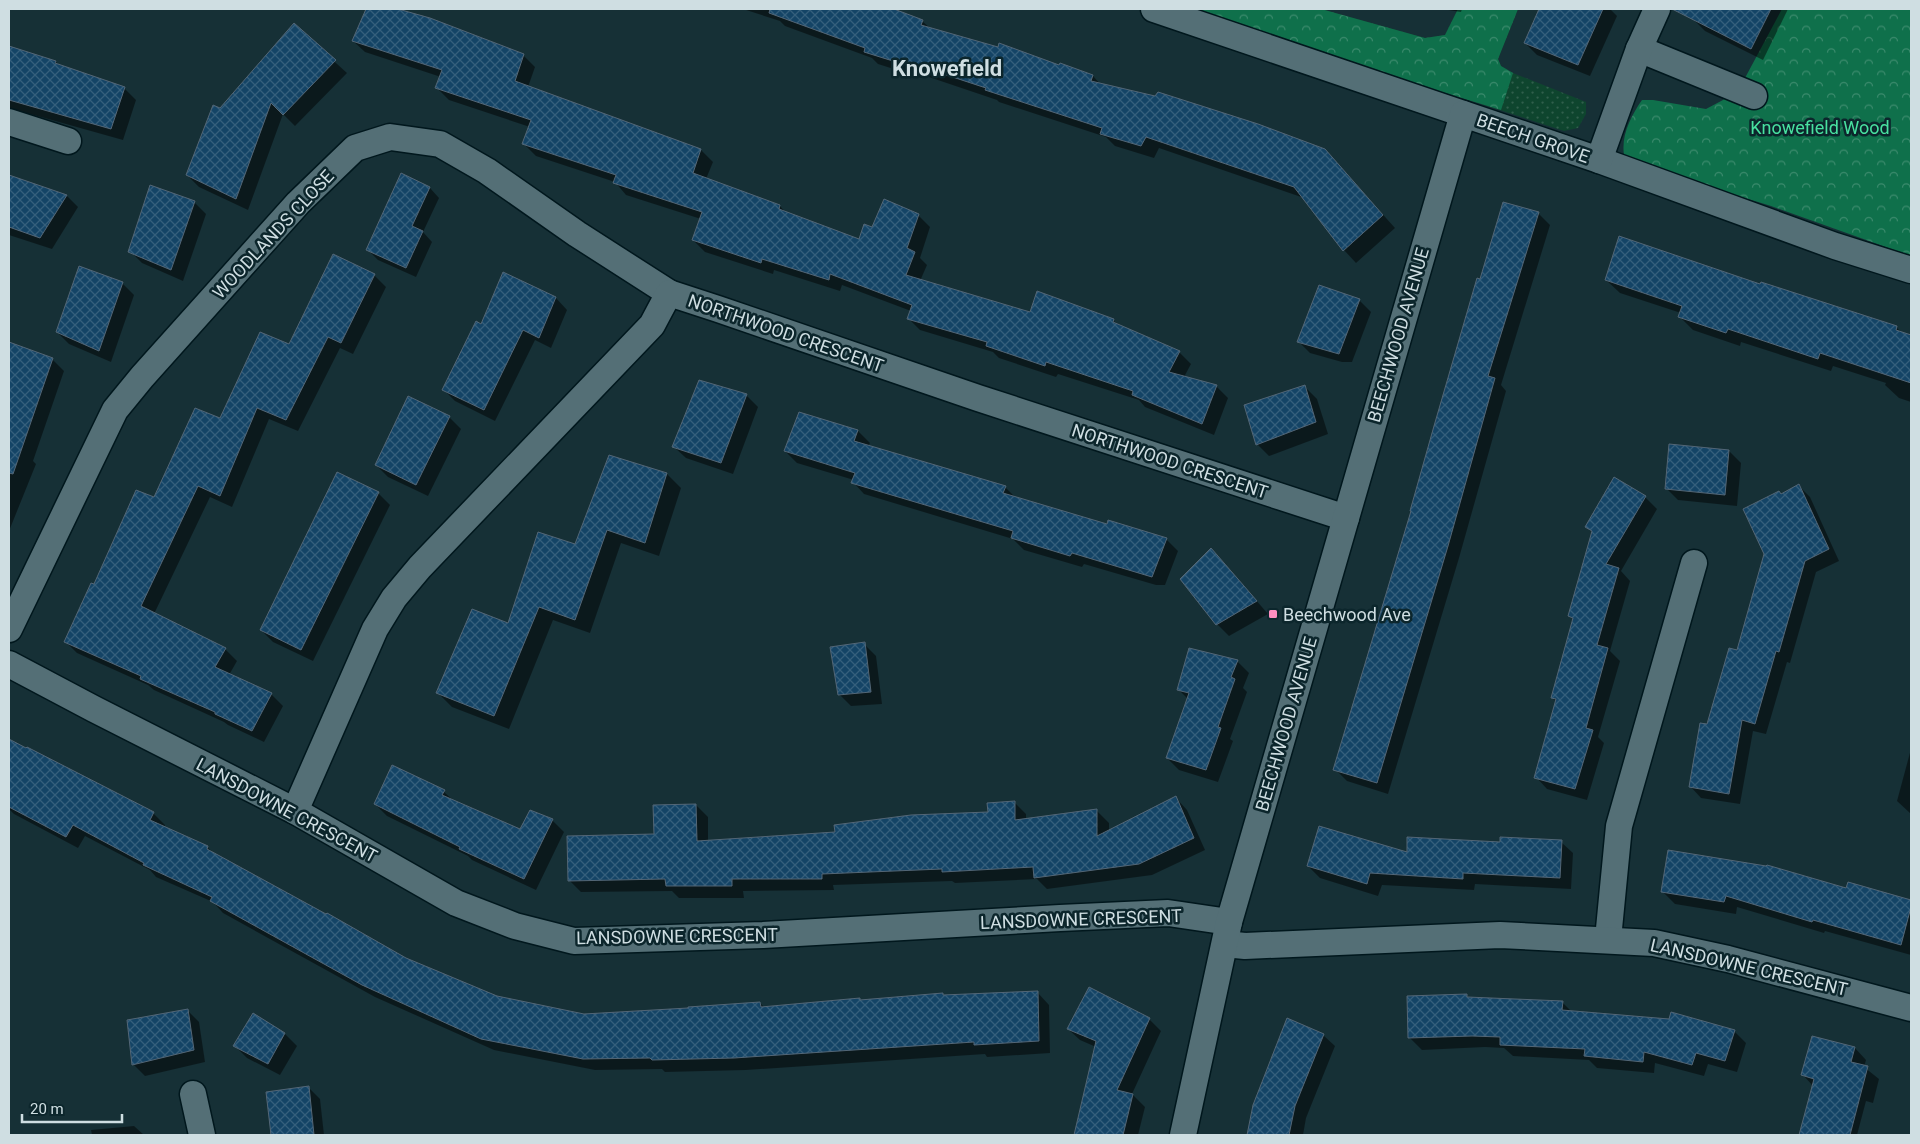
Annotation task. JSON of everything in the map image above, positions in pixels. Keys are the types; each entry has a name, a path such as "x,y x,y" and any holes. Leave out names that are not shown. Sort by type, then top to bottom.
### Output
{"street":[{"name":"BEECH GROVE","path":"1154,9 1599,160 1835,246 1911,270"},
{"path":"1599,160 1640,48 1657,9"},
{"path":"1640,48 1754,96"},
{"name":"BEECHWOOD AVENUE","path":"1183,1135 1227,933 1463,114"},
{"path":"9,122 68,141"},
{"name":"WOODLANDS CLOSE","path":"9,629 114,410 298,203 355,148 390,137 440,144 487,171 577,234 669,293"},
{"name":"NORTHWOOD CRESCENT","path":"295,811 375,628 394,598 420,567 652,325 669,293 718,308 978,398 1346,518"},
{"path":"1608,940 1620,826 1694,563"},
{"name":"LANSDOWNE CRESCENT","path":"9,664 295,811 456,903 515,926 574,941 764,934 1050,918 1168,914 1227,933 1245,946 1500,935 1654,943 1728,959 1911,1008"},
{"path":"193,1094 202,1135"}],"green space":[{"path":"1181,9 1321,9 1425,38 1445,35 1458,9 1518,9 1498,59 1501,66 1513,73 1501,110 1236,29"},
{"path":"1321,9 1425,38 1445,35 1458,9 1518,9 1498,59 1501,66 1513,73 1586,102 1586,114 1578,128 1564,131 1426,86"},
{"name":"Knowefield Wood","path":"1782,9 1911,9 1911,256 1771,206 1677,177 1624,155 1625,133 1642,100 1653,100 1706,109 1723,100 1745,78"}],"building":[{"path":"366,9 398,9 430,18 524,54 515,81 701,149 693,173 780,205 779,209 859,239 864,224 872,227 884,199 919,214 907,248 915,252 906,275 1030,312 1037,291 1114,319 1113,322 1180,351 1169,372 1217,385 1202,424 1132,395 1133,391 1046,362 1045,366 986,346 987,342 907,319 912,305 830,274 829,280 762,259 761,263 692,240 702,212 613,183 616,175 522,144 531,120 435,88 442,70 352,41"},
{"path":"770,9 894,9 923,20 921,25 998,47 999,43 1093,75 1091,81 1155,96 1158,92 1258,124 1325,149 1383,215 1343,251 1294,187 1146,137 1141,146 1100,134 1102,128 985,90 986,88 910,63 909,66 864,52 865,48 769,13"},
{"path":"1539,9 1603,9 1578,65 1524,43"},
{"path":"1672,9 1771,9 1751,49"},
{"path":"294,23 336,60 283,115 271,103 236,199 186,175 213,105 220,108"},
{"path":"9,46 56,61 55,63 125,87 111,129 9,100"},
{"path":"401,173 430,187 412,226 423,231 406,268 366,250"},
{"path":"9,175 67,195 40,238 9,227"},
{"path":"150,185 195,201 171,270 128,252"},
{"path":"1503,202 1539,212 1488,376 1495,378 1448,546 1377,783 1333,770 1411,511 1477,278 1480,279"},
{"path":"1619,236 1760,284 1761,282 1897,326 1896,330 1911,335 1911,383 1820,353 1818,359 1728,329 1726,333 1678,317 1682,306 1605,280"},
{"path":"333,254 375,274 341,343 328,337 286,420 257,408 220,496 198,486 141,606 226,648 215,667 272,693 252,731 215,714 215,712 140,679 141,676 64,642 91,583 94,584 136,490 154,497 195,408 220,418 260,332 289,344"},
{"path":"79,266 123,282 99,351 56,332"},
{"path":"503,272 556,297 539,338 523,330 484,410 442,390 476,321 481,324"},
{"path":"1319,285 1360,299 1339,354 1297,342"},
{"path":"9,342 53,358 13,474 9,473"},
{"path":"699,380 747,394 721,463 672,447"},
{"path":"1305,385 1316,422 1256,445 1244,405"},
{"path":"408,396 450,416 416,485 375,465"},
{"path":"799,412 858,430 854,441 1006,486 1003,493 1107,524 1108,520 1167,538 1152,577 1072,553 1070,556 1011,538 1013,531 851,483 855,473 784,451"},
{"path":"1669,444 1729,450 1725,495 1665,489"},
{"path":"609,455 667,473 645,543 607,530 575,620 539,607 494,716 436,693 472,609 508,623 538,532 575,544"},
{"path":"337,472 379,492 301,650 260,630"},
{"path":"1614,477 1646,496 1606,564 1619,568 1597,645 1608,648 1586,728 1593,730 1575,789 1534,778 1556,699 1551,698 1573,618 1568,616 1592,531 1585,527"},
{"path":"1799,484 1829,549 1805,561 1779,652 1776,651 1755,724 1742,720 1729,794 1689,787 1700,723 1707,724 1729,648 1737,650 1764,554 1743,509 1779,491 1781,494"},
{"path":"1211,548 1257,601 1216,625 1180,579"},
{"path":"865,642 871,692 838,695 830,647"},
{"path":"1189,648 1238,660 1231,677 1235,679 1218,727 1221,728 1206,770 1166,758 1189,693 1177,690"},
{"path":"9,739 154,812 150,820 208,846 207,849 327,913 406,958 497,996 584,1014 760,1002 761,1007 943,993 943,995 1038,991 1039,1041 974,1045 974,1042 734,1058 652,1060 650,1058 583,1059 481,1039 362,985 210,901 212,897 143,865 144,863 73,825 66,837 9,807"},
{"path":"392,765 445,790 442,795 520,829 530,810 553,819 524,879 459,849 460,847 374,804"},
{"path":"1176,796 1194,838 1139,864 1034,878 1033,867 942,872 942,869 822,874 822,879 732,879 732,886 666,886 665,879 568,881 567,836 654,834 653,805 696,804 697,841 835,832 834,825 911,815 988,812 987,803 1015,801 1015,820 1097,809 1097,836"},
{"path":"1319,826 1407,852 1407,837 1500,842 1500,837 1562,840 1560,878 1463,873 1463,879 1370,873 1367,884 1307,866"},
{"path":"1668,850 1767,865 1846,888 1848,882 1911,900 1911,907 1901,945 1813,920 1812,922 1726,896 1724,902 1661,892"},
{"path":"1089,987 1150,1018 1117,1090 1133,1094 1123,1135 1074,1135 1096,1041 1067,1029"},
{"path":"1467,994 1467,997 1563,1001 1562,1010 1669,1019 1671,1012 1735,1030 1725,1061 1696,1053 1692,1065 1644,1052 1643,1062 1584,1056 1585,1049 1500,1045 1500,1037 1408,1038 1407,996"},
{"path":"188,1009 194,1050 132,1065 127,1020"},
{"path":"253,1013 285,1033 268,1064 233,1046"},
{"path":"1287,1018 1324,1034 1295,1106 1289,1135 1247,1135 1253,1105"},
{"path":"1812,1036 1855,1047 1851,1062 1868,1066 1850,1135 1799,1135 1814,1079 1801,1075"},
{"path":"309,1086 314,1135 271,1135 266,1092"}],"place":[{"name":"Beechwood Ave","path":"1273,614"}],"district":[{"name":"Knowefield","path":"947,68"}]}
